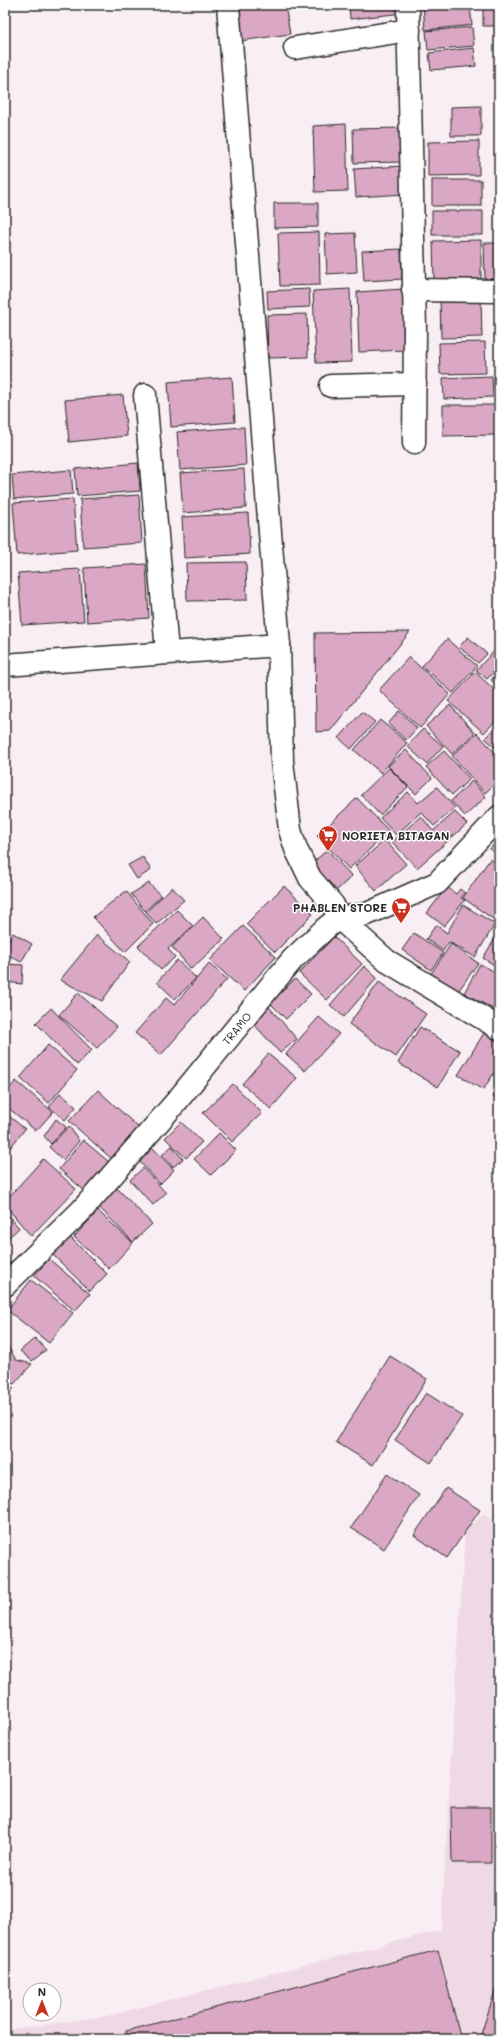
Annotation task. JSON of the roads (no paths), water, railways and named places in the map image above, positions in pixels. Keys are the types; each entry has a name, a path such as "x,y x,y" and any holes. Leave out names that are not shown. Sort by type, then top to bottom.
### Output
{"street":[{"path":"228,5 279,644 282,761 290,830 298,854 310,878 333,905 339,918 387,961 499,1028"},
{"path":"408,5 415,384 414,443"},
{"path":"295,48 409,30"},
{"path":"413,290 499,291"},
{"path":"330,386 415,384"},
{"path":"145,395 167,652"},
{"path":"5,665 279,644"},
{"path":"339,918 367,914 437,883 499,817"},
{"name":"TRAMO","path":"5,1285 81,1211 176,1102 293,959 339,918"}],"place":[{"name":"NORIETA BITAGAN","path":"328,852"},
{"name":"PHABLEN STORE","path":"401,924"}]}
